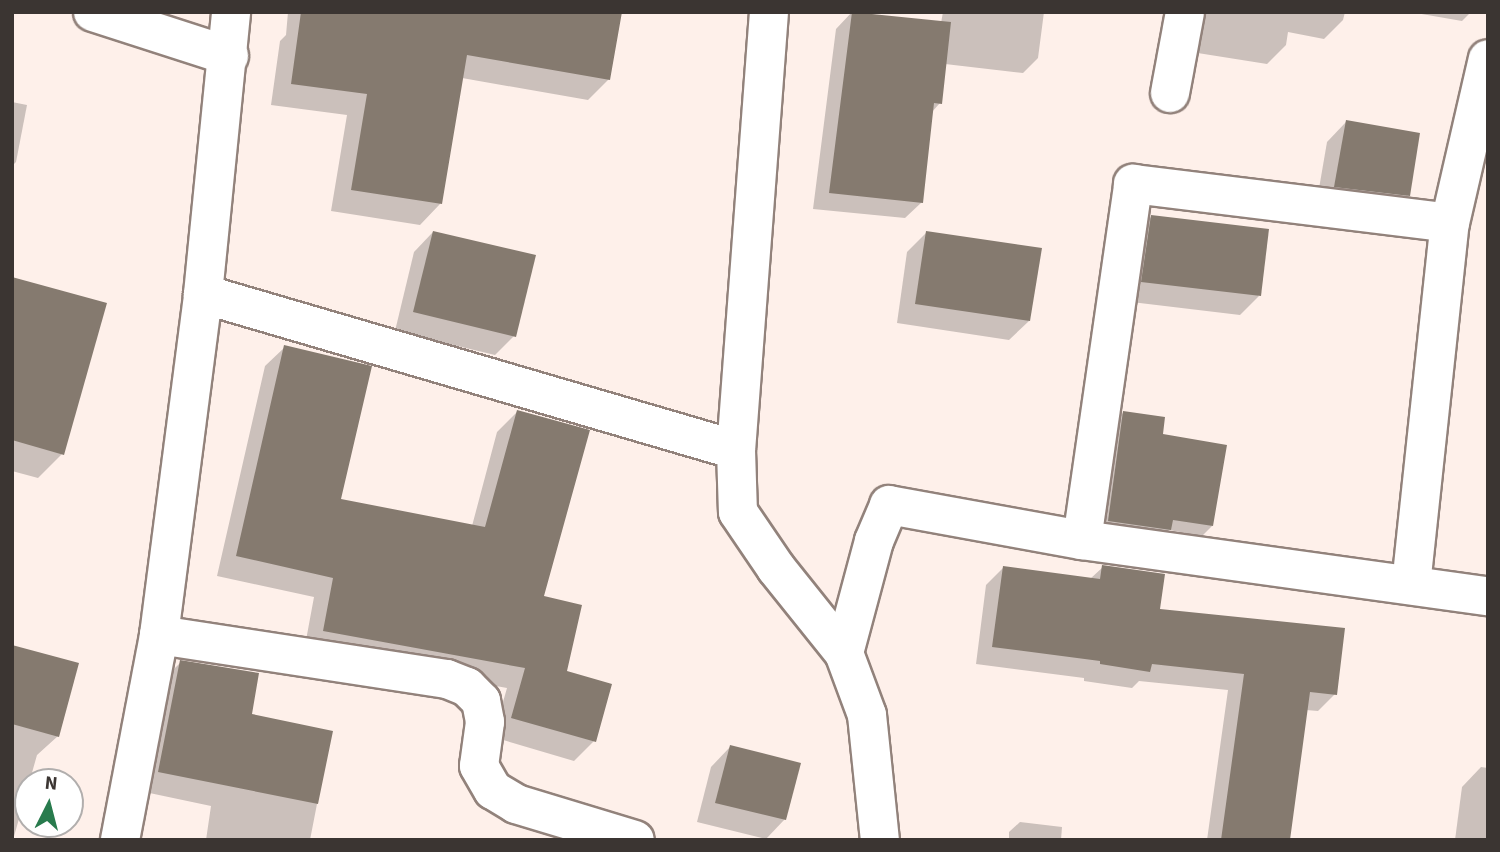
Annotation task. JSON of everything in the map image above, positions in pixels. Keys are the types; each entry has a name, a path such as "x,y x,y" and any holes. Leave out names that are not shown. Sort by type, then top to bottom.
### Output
{"street":[{"path":"93,12 229,56"},
{"path":"120,840 159,635 203,294 229,56 231,12"},
{"path":"769,12 736,450 738,512 776,568 844,653 867,715 880,840"},
{"path":"1170,93 1185,12"},
{"path":"1411,585 1450,223 1488,59"},
{"path":"1082,540 1133,184 1450,223"},
{"path":"203,294 736,450"},
{"path":"844,653 874,541 889,505 1082,540 1488,596"},
{"path":"159,635 447,679 467,687 481,701 485,722 479,766 493,790 516,804 635,840"}],"building":[{"path":"301,12 622,12 610,80 467,55 442,204 351,190 367,94 291,84"},
{"path":"852,12 951,22 942,104 934,103 923,203 829,193"},
{"path":"1346,120 1420,133 1410,196 1334,187"},
{"path":"1151,215 1269,229 1261,296 1141,282"},
{"path":"433,231 536,255 516,337 413,312"},
{"path":"926,231 1042,248 1030,321 915,304"},
{"path":"12,277 107,303 64,455 12,440"},
{"path":"284,345 372,366 341,499 485,527 517,410 590,430 544,596 582,605 567,671 612,684 596,742 511,718 525,668 323,631 333,578 236,556"},
{"path":"1123,411 1165,417 1163,434 1227,445 1213,526 1173,520 1171,530 1108,521"},
{"path":"1102,565 1165,574 1160,609 1345,628 1337,695 1310,692 1290,840 1221,840 1244,674 1152,664 1150,672 1100,664 1100,661 992,647 1003,566 1100,579"},
{"path":"12,645 79,663 59,737 12,724"},
{"path":"180,660 259,673 252,714 333,731 318,804 158,772"},
{"path":"730,745 801,763 786,820 715,803"}]}
